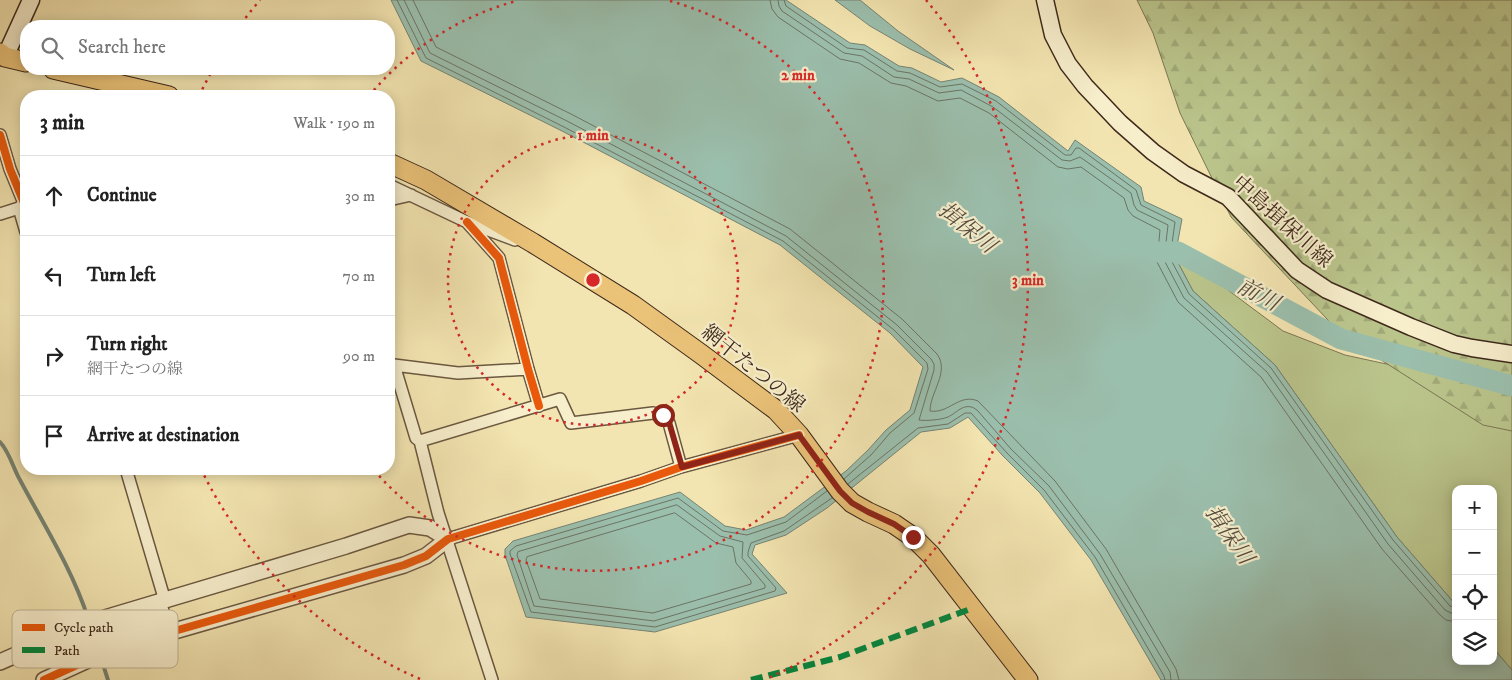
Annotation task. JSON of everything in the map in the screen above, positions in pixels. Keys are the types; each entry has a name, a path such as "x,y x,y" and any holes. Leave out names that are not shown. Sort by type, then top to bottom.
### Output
{"main road":[{"path":"21,20 31,0"},
{"name":"中島揖保川線","path":"1044,0 1053,35 1068,64 1085,86 1153,152 1184,174 1228,196 1297,270 1326,290 1428,334 1454,344 1512,354"},
{"path":"20,21 4,52 20,59"},
{"path":"78,75 143,90"},
{"name":"網干たつの線","path":"395,166 426,180 633,305 776,410 799,435 840,491 852,503 894,524 913,537 930,555 1028,680"}],"street":[{"path":"99,80 120,90"},
{"path":"0,135 20,196"},
{"path":"395,188 467,222 517,241 533,243"},
{"path":"395,199 411,195"},
{"path":"0,214 20,205"},
{"path":"467,222 499,258 539,406"},
{"path":"395,366 458,373 528,369"},
{"path":"395,375 416,438 420,441 438,513 448,539 492,680"},
{"path":"420,441 560,399 571,422 653,413 663,415 669,422 682,467"},
{"path":"178,630 404,565 426,556 448,539 682,467 799,435"},
{"path":"128,475 165,610"},
{"path":"133,610 346,546 409,525 430,528 448,539"},
{"path":"0,662 12,657"},
{"path":"44,680 70,668"}],"green space":[{"path":"1137,0 1512,0 1512,431 1483,425 1342,335 1231,217 1180,113 1153,33"},
{"path":"1183,248 1198,256 1228,290 1283,331 1345,355 1428,373 1512,397 1512,670 1497,653 1497,485 1452,485 1452,600 1397,537 1275,365 1193,291 1175,257"}],"water":[{"name":"揖保川","path":"391,0 786,0 850,43 865,45 899,66 912,68 941,82 962,78 999,97 1068,151 1075,140 1141,187 1144,201 1182,219 1175,257 1193,291 1275,365 1397,537 1452,600 1452,665 1497,665 1497,653 1512,670 1512,680 1161,680 1091,560 1040,493 968,417 950,428 921,432 827,508 786,535 755,545 752,554 787,593 655,632 526,617 505,555 505,549 513,541 680,492 725,526 746,530 784,517 846,471 886,430 910,410 923,367 890,333 780,245 562,131 421,61"},
{"path":"835,0 860,0 898,31 954,70 910,49 870,26"}],"waterway":[{"name":"前川","path":"1149,252 1178,252 1341,339 1512,386"},
{"path":"0,442 66,565 85,610"},
{"path":"104,668 108,680"}],"marked path":[{"path":"751,680 840,657 973,608"}],"cycle path":[{"path":"0,135 10,169 20,193"},
{"path":"467,222 499,258 539,406"},
{"path":"178,630 404,565 426,556 448,539 641,481 681,467 799,435"},
{"path":"44,680 70,668"}],"route":[{"path":"663,415 669,422 682,467 799,435 840,491 852,503 894,524 913,537"}]}
